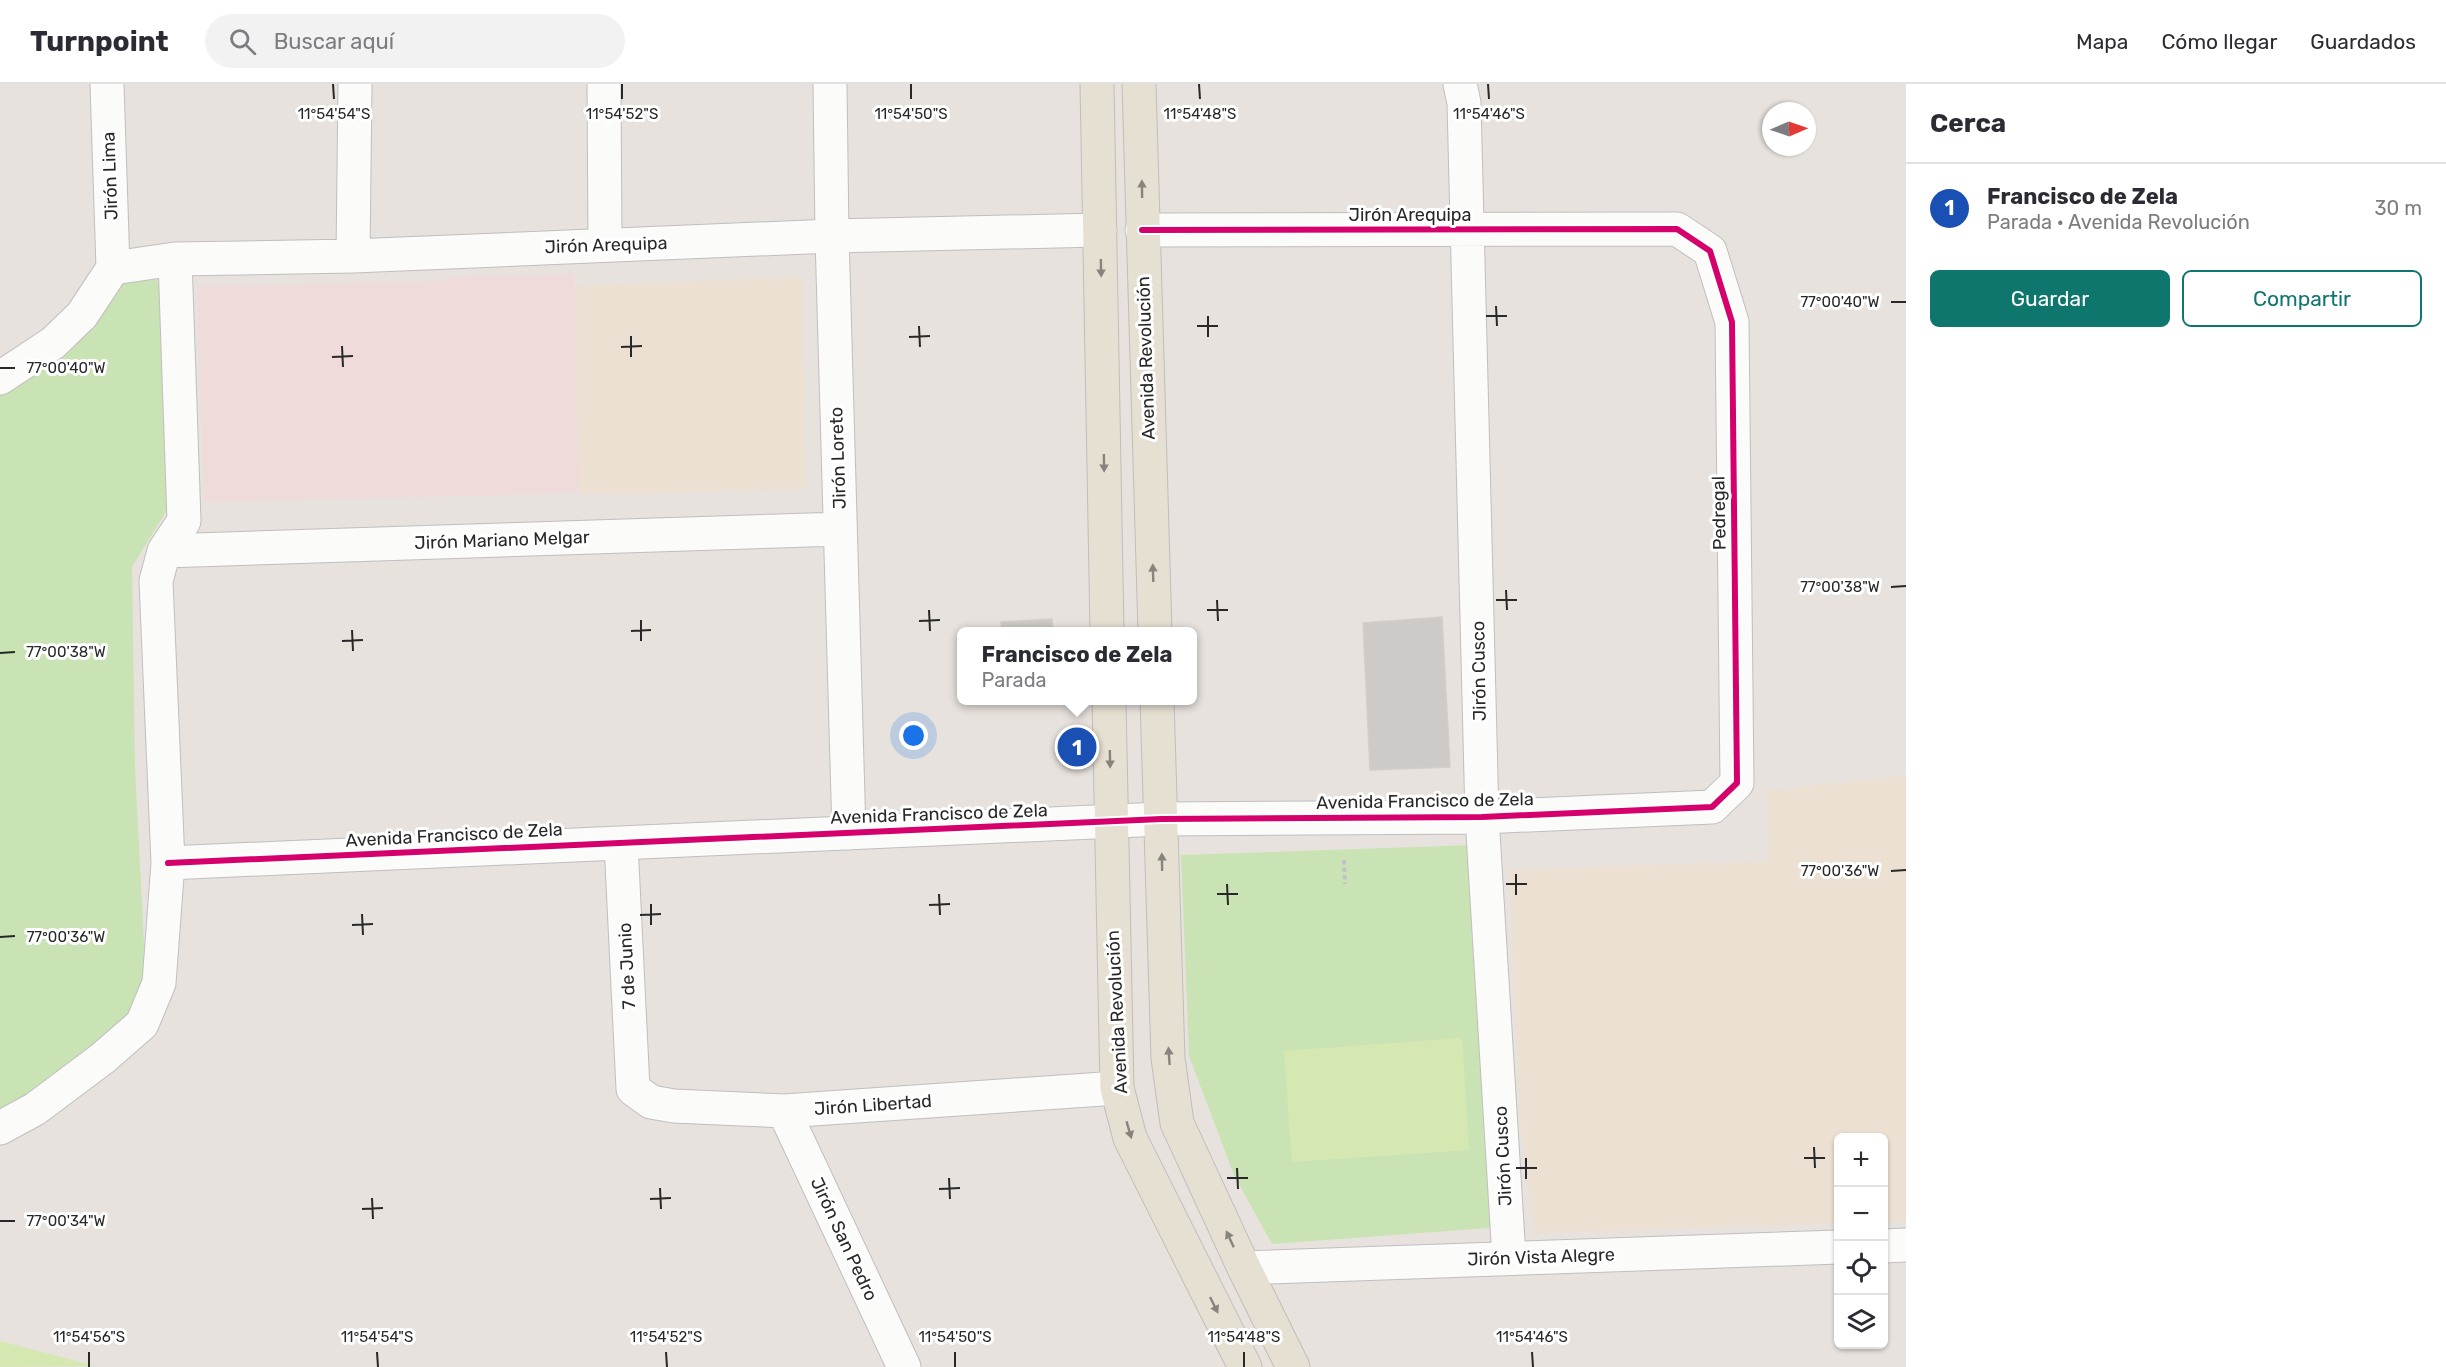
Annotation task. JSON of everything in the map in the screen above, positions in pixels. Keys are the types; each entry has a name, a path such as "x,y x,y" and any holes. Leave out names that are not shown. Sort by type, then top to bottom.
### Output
{"main road":[{"path":"1097,84 1107,627"},
{"name":"Avenida Revolución","path":"1139,84 1155,627"},
{"name":"Avenida Revolución","path":"1109,705 1117,1088 1130,1138 1245,1367"},
{"path":"1157,705 1168,1058 1177,1123 1293,1367"}],"street":[{"name":"Jirón Lima","path":"107,84 113,268"},
{"path":"353,256 355,84"},
{"path":"604,84 605,245"},
{"name":"Jirón Loreto","path":"830,84 832,236 849,833"},
{"name":"Jirón Cusco","path":"1460,84 1464,103 1469,230 1482,817 1509,1258"},
{"name":"Jirón Arequipa","path":"1142,230 1677,229"},
{"name":"Pedregal","path":"1677,229 1710,251 1732,322 1737,783 1712,807"},
{"name":"Jirón Arequipa","path":"113,268 174,259 353,256 832,236 1100,230"},
{"path":"0,1128 35,1109 103,1058 142,1024 159,983 168,863 156,581 164,551 184,521 174,259"},
{"path":"0,378 61,336 82,315 113,268"},
{"name":"Jirón Mariano Melgar","path":"164,551 840,529"},
{"name":"Avenida Francisco de Zela","path":"168,863 1161,819 1482,817 1712,807"},
{"name":"7 de Junio","path":"621,843 633,1089"},
{"name":"Jirón Libertad","path":"633,1089 651,1102 675,1106 784,1111 1117,1088"},
{"name":"Jirón San Pedro","path":"784,1111 904,1367"},
{"path":"1888,1246 1906,1245"},
{"name":"Jirón Vista Alegre","path":"1244,1268 1834,1247"}],"path":[{"path":"1344,860 1345,884"}],"shaded area":[{"path":"574,274 579,493 204,502 197,287 445,281 445,277"},
{"path":"803,277 806,489 628,494 579,493 574,286"},
{"path":"1906,775 1906,1221 1888,1222 1888,1133 1834,1133 1834,1223 1534,1233 1520,1116 1509,870 1769,861 1766,791"}],"green space":[{"path":"153,278 159,282 167,510 132,567 135,768 146,983 141,1001 113,1038 0,1111 0,386 118,281"},
{"path":"1475,845 1503,1227 1272,1244 1234,1175 1189,1056 1181,855"},
{"path":"1462,1038 1469,1150 1292,1162 1284,1051"},
{"path":"0,1341 96,1366 0,1367"}],"building":[{"path":"1442,617 1450,767 1370,770 1363,623"},
{"path":"1052,619 1053,627 1002,627 1001,622"}],"cycle path":[{"path":"168,863 1161,819 1482,817 1712,807 1737,783 1732,322 1710,251 1677,229 1142,230"}],"place":[{"name":"Francisco de Zela","path":"1077,747"}]}
